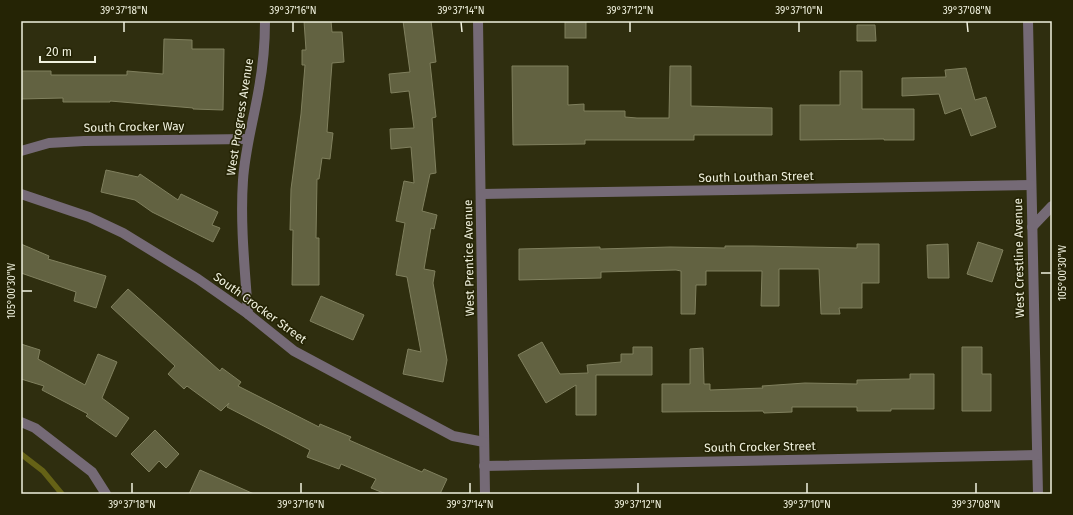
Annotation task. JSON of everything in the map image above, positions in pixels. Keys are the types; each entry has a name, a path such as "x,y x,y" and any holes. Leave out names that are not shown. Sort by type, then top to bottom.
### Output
{"street":[{"name":"West Progress Avenue","path":"248,314 243,180 248,139 259,87 265,43 265,21"},
{"name":"West Prentice Avenue","path":"478,21 482,194 484,494"},
{"name":"West Crestline Avenue","path":"1028,21 1038,494"},
{"name":"South Crocker Way","path":"21,151 49,144 84,140 248,139"},
{"name":"South Louthan Street","path":"482,194 1031,185"},
{"name":"South Crocker Street","path":"21,194 90,216 124,233 198,279 248,314 294,351 453,436 484,442"},
{"path":"1032,227 1052,206"},
{"path":"21,422 35,428 92,472 106,494"},
{"name":"South Crocker Street","path":"484,466 1037,455"}],"building":[{"path":"304,21 331,21 332,32 342,32 344,62 332,63 327,132 333,133 330,159 322,158 319,179 317,179 316,238 319,238 319,285 292,285 293,230 290,230 291,189 301,114 305,65 302,65 302,50 306,50"},
{"path":"403,21 431,21 436,62 430,63 436,117 432,118 436,173 430,174 422,211 437,215 434,229 431,228 424,269 435,271 433,283 447,360 443,382 403,374 408,349 421,352 407,277 396,275 405,223 396,221 404,181 414,183 411,147 391,149 390,129 414,128 409,91 391,93 389,74 410,72"},
{"path":"565,21 586,21 586,38 565,38"},
{"path":"857,25 875,25 876,41 857,41"},
{"path":"164,39 192,40 192,49 224,49 223,110 193,109 110,101 63,102 63,98 21,99 21,71 51,71 51,75 127,75 127,71 163,74"},
{"path":"512,66 568,66 568,105 584,104 584,111 625,111 625,117 669,118 670,66 691,66 691,106 772,108 772,135 694,135 694,140 585,140 585,144 513,145"},
{"path":"966,68 975,100 986,97 996,127 971,136 961,108 945,114 939,94 902,96 902,78 946,77 945,70"},
{"path":"840,71 862,71 862,109 914,109 914,140 800,140 800,105 840,105"},
{"path":"106,170 138,177 140,174 178,200 181,194 218,212 212,225 220,228 213,242 152,212 135,200 101,192"},
{"path":"978,242 1003,250 992,282 967,274"},
{"path":"21,244 49,256 48,259 106,276 96,308 74,301 76,292 21,273"},
{"path":"857,244 879,244 879,283 862,283 862,308 839,308 840,314 821,314 819,269 779,269 779,306 761,306 762,271 706,271 706,285 696,285 695,314 681,314 681,271 676,270 601,272 601,278 519,280 519,249 600,247 600,249 670,247 725,248 725,246 857,248"},
{"path":"948,244 949,278 928,278 927,245"},
{"path":"128,289 220,371 222,368 241,382 238,386 319,427 320,424 351,437 349,440 422,472 424,469 447,479 440,494 386,494 371,488 376,479 341,464 339,469 307,457 310,450 227,407 229,403 221,411 187,386 184,389 168,374 175,366 111,307"},
{"path":"321,296 364,315 353,340 310,321"},
{"path":"542,342 560,374 588,373 587,365 621,362 621,354 633,354 633,347 652,347 652,375 596,375 596,415 576,415 576,385 546,403 518,355"},
{"path":"21,344 40,350 38,359 85,385 98,354 117,362 102,398 129,418 116,437 86,416 88,414 42,390 44,386 21,379"},
{"path":"962,347 982,347 982,374 991,374 991,411 962,411"},
{"path":"703,348 704,384 710,384 710,390 763,388 762,386 805,383 857,384 857,380 910,379 910,374 934,374 934,409 857,411 857,407 792,407 792,412 662,412 662,384 690,384 690,349"},
{"path":"155,430 179,454 166,468 159,461 149,472 131,454"},
{"path":"200,470 254,494 189,494"}],"waterway":[{"path":"21,454 43,471 62,494"}]}
